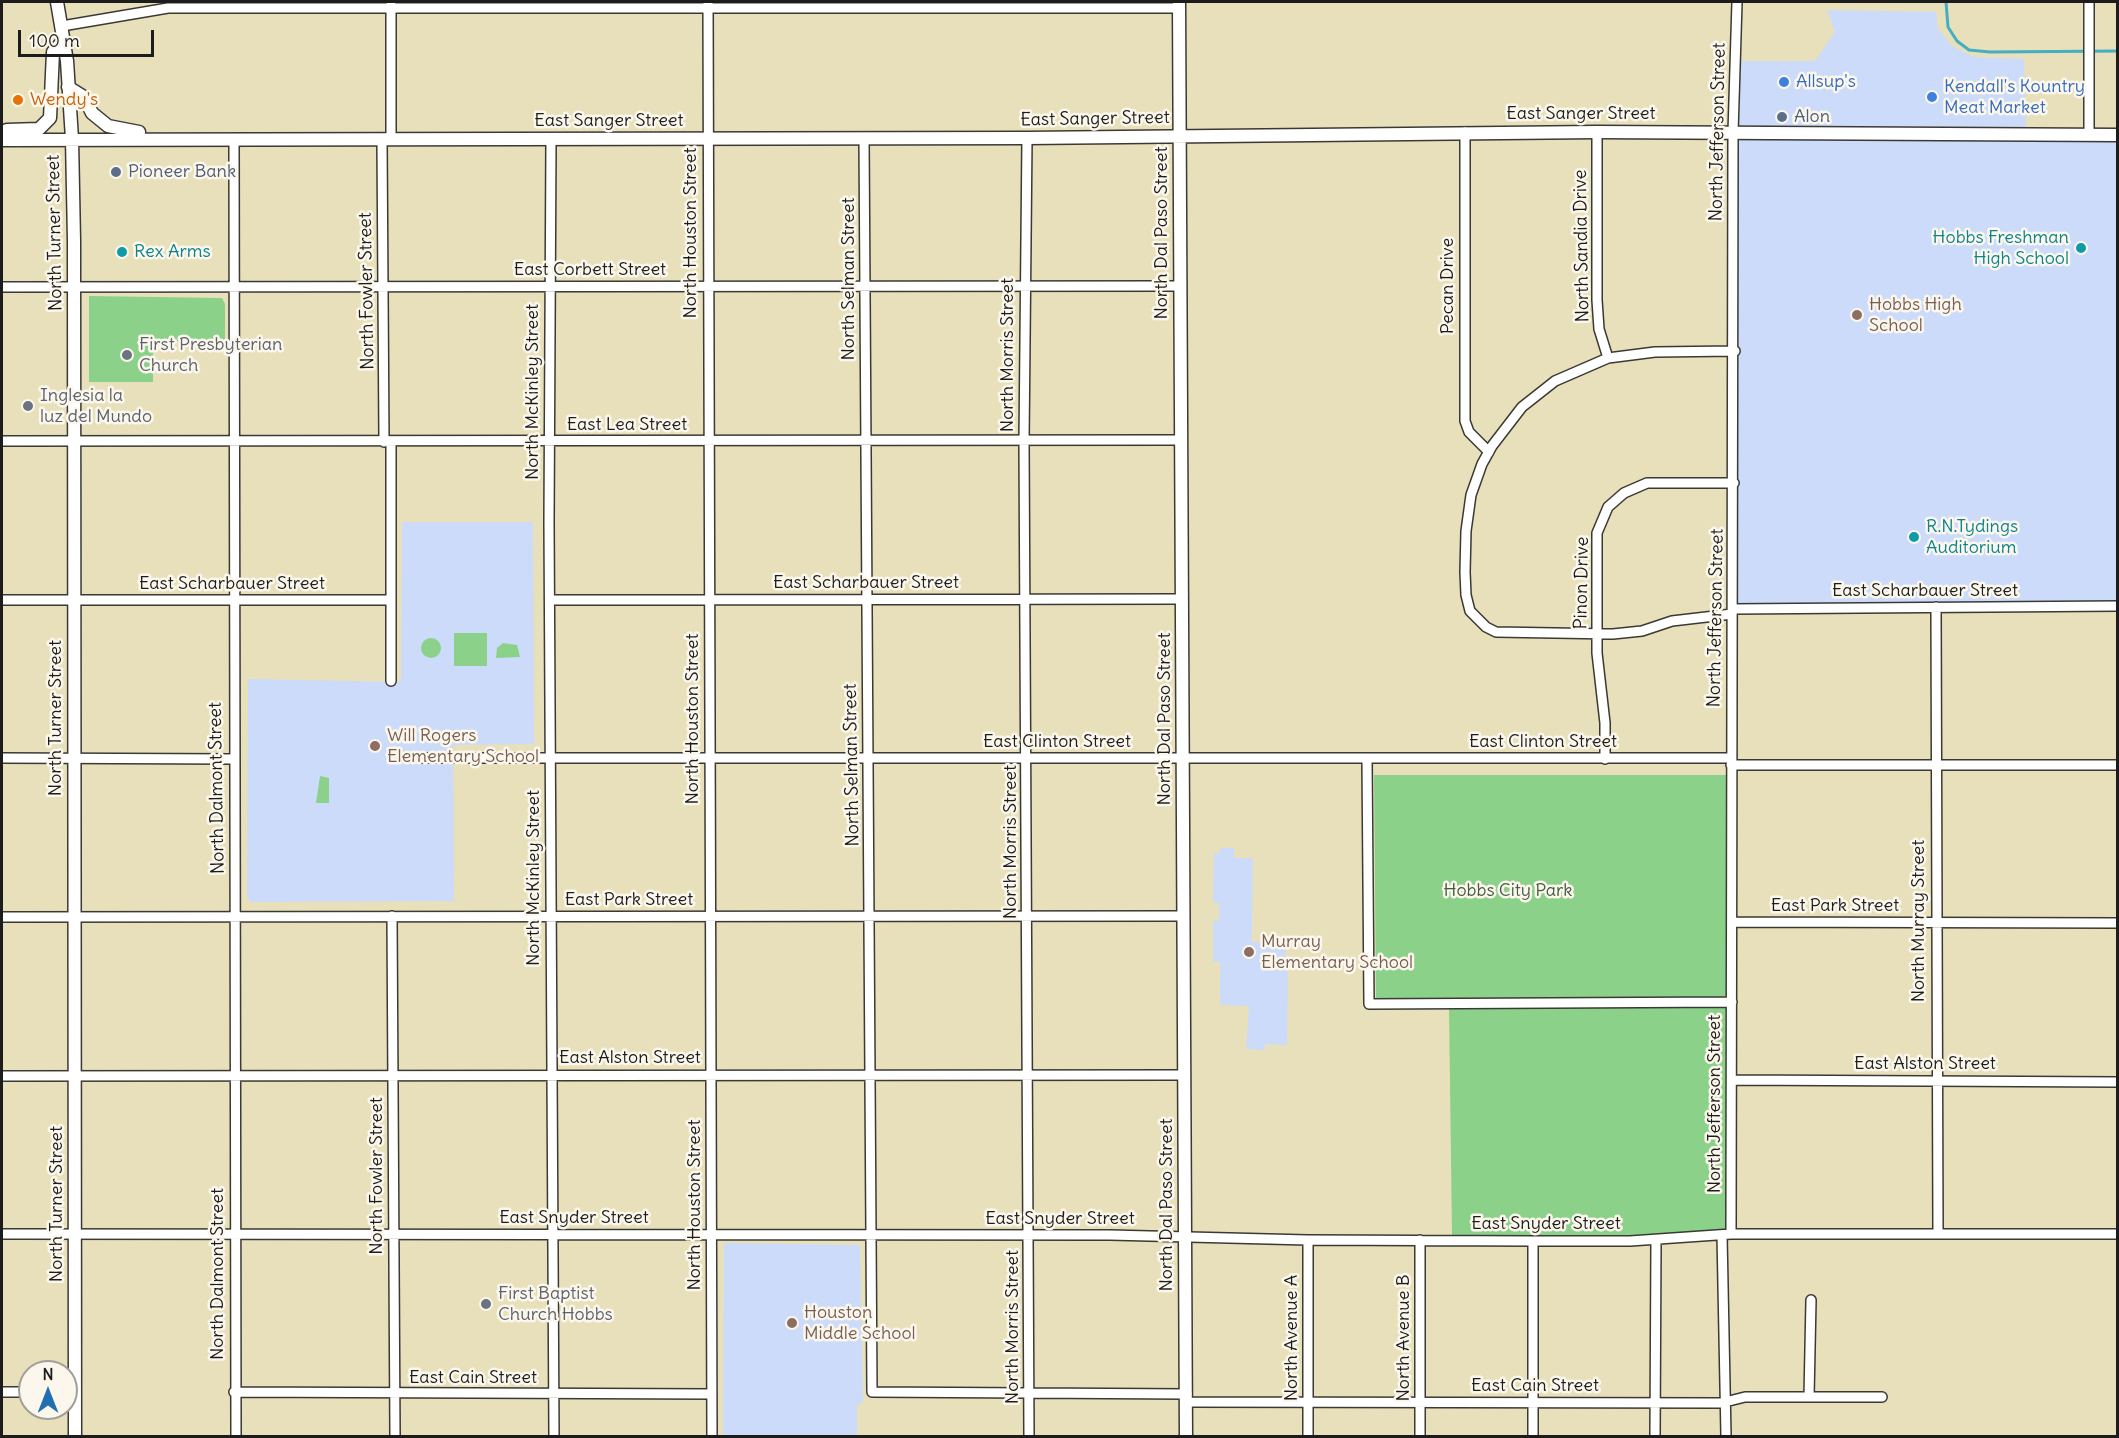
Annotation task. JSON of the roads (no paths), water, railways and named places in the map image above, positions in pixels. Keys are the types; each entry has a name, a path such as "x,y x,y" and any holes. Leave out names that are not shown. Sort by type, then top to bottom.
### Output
{"main road":[{"name":"North Turner Street","path":"57,2 64,40 72,139 74,287 75,1234 71,1360"},
{"name":"North Dal Paso Street","path":"1179,5 1186,1437"},
{"path":"2,133 7,130 39,129 50,118 53,52 64,40"},
{"path":"68,87 84,97 92,113 100,121 117,130 208,134 216,139"},
{"name":"East Sanger Street","path":"2,140 1027,138 1466,132 2118,135"},
{"name":"North Turner Street","path":"73,1420 75,1437"}],"street":[{"name":"North Jefferson Street","path":"1726,1437 1726,1235 1732,1080 1731,762 1735,351 1733,134 1737,2"},
{"path":"2089,2 2089,135"},
{"path":"62,26 168,8 391,5 1179,5"},
{"name":"North Fowler Street","path":"391,5 384,287 391,681"},
{"name":"North Houston Street","path":"708,5 712,1437"},
{"name":"Pecan Drive","path":"1466,132 1466,421 1473,437 1489,452"},
{"name":"North Sandia Drive","path":"1597,132 1597,300 1599,329 1608,358"},
{"name":"North Selman Street","path":"864,138 872,1392"},
{"name":"North Morris Street","path":"1027,138 1024,441 1029,916 1029,1437"},
{"name":"North Dalmont Street","path":"234,139 233,1233 236,1437"},
{"name":"North McKinley Street","path":"550,139 550,916 554,1437"},
{"name":"East Corbett Street","path":"2,287 1179,286"},
{"name":"East Scharbauer Street","path":"1735,351 1655,352 1608,358 1555,381 1522,407 1489,452 1471,495 1466,531 1466,595 1470,611 1486,627 1496,632 1597,634 1642,631 1672,621 1732,612 1936,607 2118,606"},
{"name":"East Lea Street","path":"2,441 1181,440"},
{"name":"Pinon Drive","path":"1605,759 1605,723 1597,634 1597,532 1608,507 1624,493 1647,483 1734,483"},
{"name":"East Scharbauer Street","path":"550,600 1182,599"},
{"name":"East Scharbauer Street","path":"2,600 391,600"},
{"name":"North Murray Street","path":"1936,607 1935,923 1938,1234"},
{"path":"2,758 233,759"},
{"name":"East Clinton Street","path":"420,758 1605,759 2118,765"},
{"path":"1366,759 1369,1004 1732,1002"},
{"name":"North Fowler Street","path":"392,916 395,1437"},
{"name":"East Park Street","path":"2,917 1183,916"},
{"name":"East Park Street","path":"1732,922 2118,922"},
{"name":"East Alston Street","path":"2,1076 1185,1075"},
{"name":"East Alston Street","path":"1732,1080 2118,1082"},
{"name":"East Snyder Street","path":"2,1234 1029,1235 1308,1240 1656,1240 1726,1235 2118,1234"},
{"name":"North Avenue A","path":"1308,1240 1308,1437"},
{"name":"North Avenue B","path":"1420,1240 1420,1437"},
{"path":"1533,1240 1533,1437"},
{"path":"1655,1437 1656,1240"},
{"path":"1809,1397 1811,1300"},
{"path":"2,1392 18,1392"},
{"name":"East Cain Street","path":"234,1392 712,1394"},
{"name":"East Cain Street","path":"872,1392 1029,1394 1308,1403 1533,1401 1655,1403 1727,1401 1745,1397 1882,1397"}],"waterway":[{"path":"1946,2 1948,27 1957,41 1969,50 1990,52 2118,51"}],"place":[{"name":"Allsup's","path":"1784,82"},
{"name":"Kendall's Kountry Meat Market","path":"1932,97"},
{"name":"Wendy's","path":"18,100"},
{"name":"Alon","path":"1782,117"},
{"name":"Pioneer Bank","path":"116,172"},
{"name":"Hobbs Freshman High School","path":"2081,248"},
{"name":"Rex Arms","path":"122,252"},
{"name":"Hobbs High School","path":"1857,315"},
{"name":"First Presbyterian Church","path":"127,355"},
{"name":"Inglesia la luz del Mundo","path":"28,406"},
{"name":"R.N.Tydings Auditorium","path":"1914,537"},
{"name":"Will Rogers Elementary School","path":"375,746"},
{"name":"Murray Elementary School","path":"1249,952"},
{"name":"First Baptist Church Hobbs","path":"486,1304"},
{"name":"Houston Middle School","path":"792,1323"}],"park label":[{"name":"Hobbs City Park","path":"1508,891"}]}
